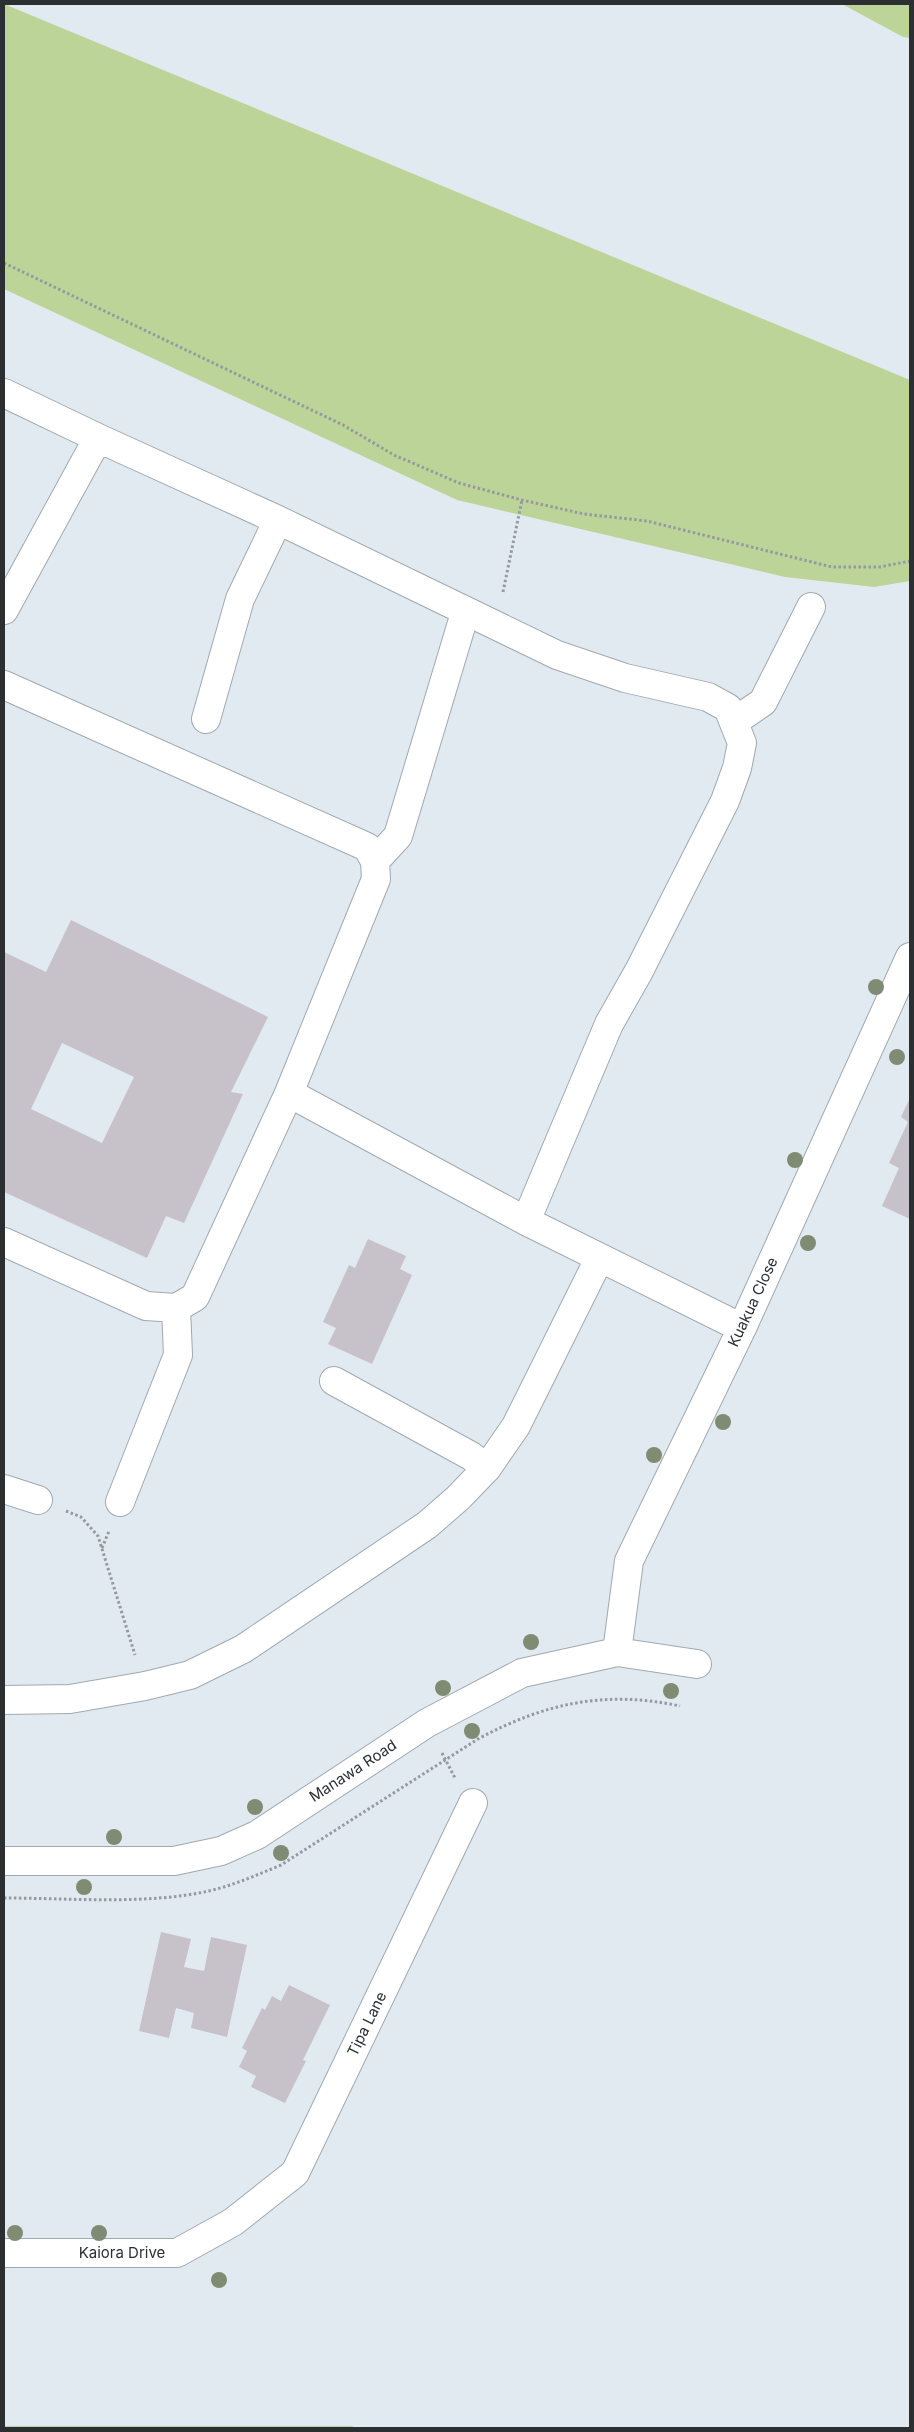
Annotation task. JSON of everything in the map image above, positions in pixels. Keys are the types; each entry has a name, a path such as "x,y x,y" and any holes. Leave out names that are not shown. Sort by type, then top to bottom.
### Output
{"street":[{"path":"4,393 278,520 557,656 608,673 708,697 728,708 735,721 742,743 737,768 725,801 639,971 609,1024 526,1221"},
{"path":"4,610 98,438"},
{"path":"206,719 240,599 278,520"},
{"path":"735,721 763,702 811,607"},
{"path":"375,861 398,836 466,613"},
{"path":"4,684 367,847 375,861 376,879 289,1093 195,1297 176,1308 146,1306 4,1242"},
{"name":"Kuakua Close","path":"617,1652 629,1561 742,1328 910,956"},
{"path":"289,1093 599,1259 742,1328"},
{"path":"4,1700 70,1699 145,1686 190,1675 243,1649 427,1525 458,1498 487,1468 516,1426 599,1259"},
{"path":"120,1502 178,1355 176,1308"},
{"path":"334,1381 471,1456 487,1468"},
{"path":"4,1489 38,1500"},
{"name":"Manawa Road","path":"4,1861 174,1861 221,1851 257,1835 427,1723 522,1673 617,1652 697,1664"},
{"name":"Tipa Lane","path":"233,2222 295,2173 473,1803"},
{"name":"Kaiora Drive","path":"4,2253 177,2253 233,2222"}],"path":[{"path":"4,264 343,425 394,455 459,483 584,514 647,521 832,567 880,567 910,561"},
{"path":"495,627 522,500"},
{"path":"38,1500 81,1517 98,1536 145,1686"},
{"path":"427,1723 458,1785 473,1803"}],"green space":[{"path":"4,4 910,380 910,581 874,587 785,577 457,500 4,289"},
{"path":"842,4 910,4 910,38 903,37"},
{"path":"4,2426 353,2426 352,2428 4,2428"}],"building":[{"path":"71,920 268,1017 231,1092 243,1094 184,1223 166,1216 147,1258 4,1192 4,952 46,972","holes":["62,1043 134,1077 102,1143 31,1109"]},
{"path":"910,1098 910,1219 882,1206 899,1168 889,1163 908,1122 901,1117"},
{"path":"368,1239 406,1256 400,1269 412,1275 372,1364 328,1344 336,1328 323,1322 349,1265 355,1268"},
{"path":"161,1932 191,1939 184,1967 204,1971 211,1937 247,1945 227,2037 191,2028 194,2013 176,2008 169,2038 139,2031"},
{"path":"289,1985 330,2005 303,2060 306,2061 285,2103 251,2087 256,2076 239,2067 247,2051 242,2048 262,2008 265,2010 272,1996 281,2001"}]}
